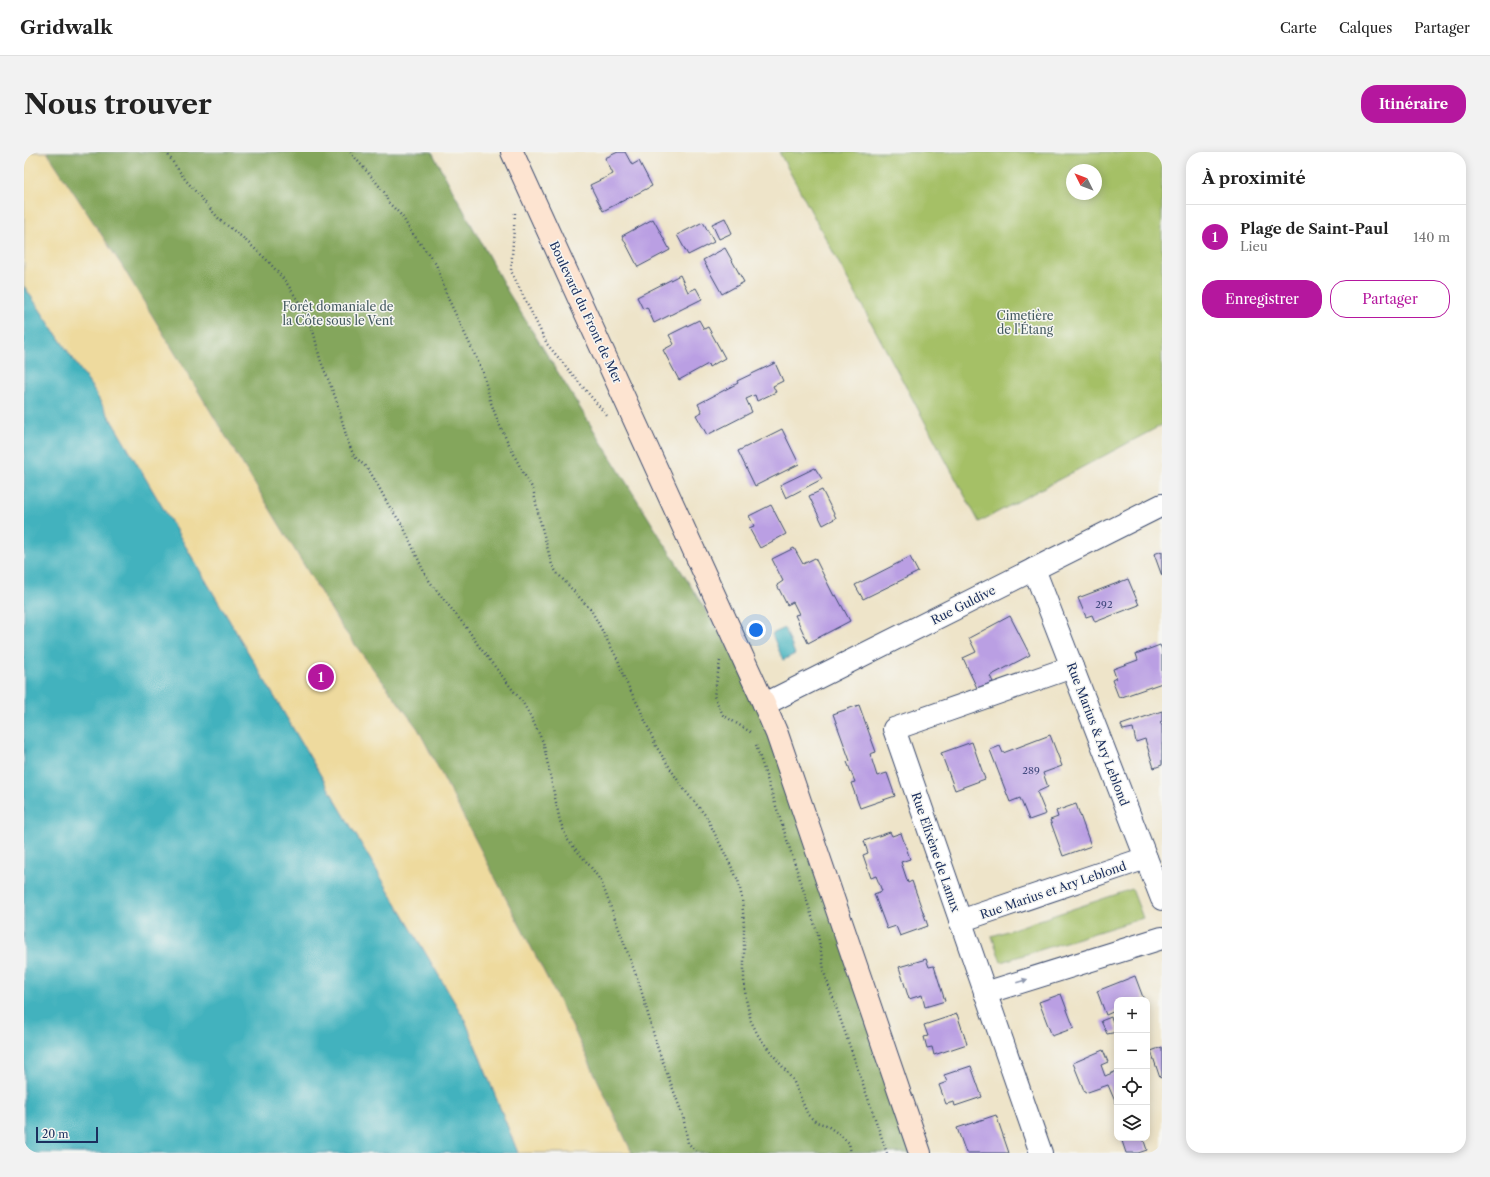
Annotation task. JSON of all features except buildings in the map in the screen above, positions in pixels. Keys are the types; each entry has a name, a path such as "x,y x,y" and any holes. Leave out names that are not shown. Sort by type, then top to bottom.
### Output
{"main road":[{"name":"Boulevard du Front de Mer","path":"512,152 777,734 920,1153"}],"street":[{"name":"Rue Guldive","path":"764,704 1162,505"},
{"name":"Rue Marius & Ary Leblond","path":"1034,569 1162,896"},
{"name":"Rue Elixène de Lanux","path":"1041,1153 894,729 1072,666"},
{"name":"Rue Marius et Ary Leblond","path":"960,921 1146,858"},
{"path":"985,993 1162,938"}],"path":[{"path":"166,152 184,178 219,219 242,237 268,261 286,282 304,310 314,334 320,359 336,399 348,442 354,456 369,470 402,526 430,582 470,631 482,650 523,703 532,719 542,742 560,821 567,839 590,866 600,881 640,986 657,1046 683,1116 688,1143 698,1153"},
{"path":"350,152 384,192 388,202 402,216 410,230 436,264 448,296 483,372 490,400 498,422 522,472 533,489 552,565 557,573 591,610 618,660 624,678 640,709 656,746 682,787 706,816 738,880 742,898 744,926 744,980 746,999 751,1021 759,1038 793,1080 808,1116 816,1122 826,1125 849,1142 851,1153"},
{"path":"515,209 510,271 547,344 612,422"},
{"path":"720,659 714,696 723,715 752,732 818,935 825,975 887,1153"}],"green space":[{"name":"Forêt domaniale de la Côte sous le Vent","path":"47,152 432,152 508,292 764,704 920,1153 632,1153 573,1028 418,729 341,626 122,266"},
{"name":"Cimetière de l'Étang","path":"779,152 1162,152 1162,425 979,522"},
{"path":"1132,889 1143,918 1001,962 992,936"}],"sand":[{"path":"24,152 47,152 122,266 341,626 418,729 573,1028 632,1153 518,1153 465,1020 91,386 24,286"}],"water":[{"path":"24,286 91,386 465,1020 518,1153 24,1153"},
{"path":"785,628 795,654 783,660 772,634"}],"place":[{"name":"Plage de Saint-Paul","path":"321,677"}]}
